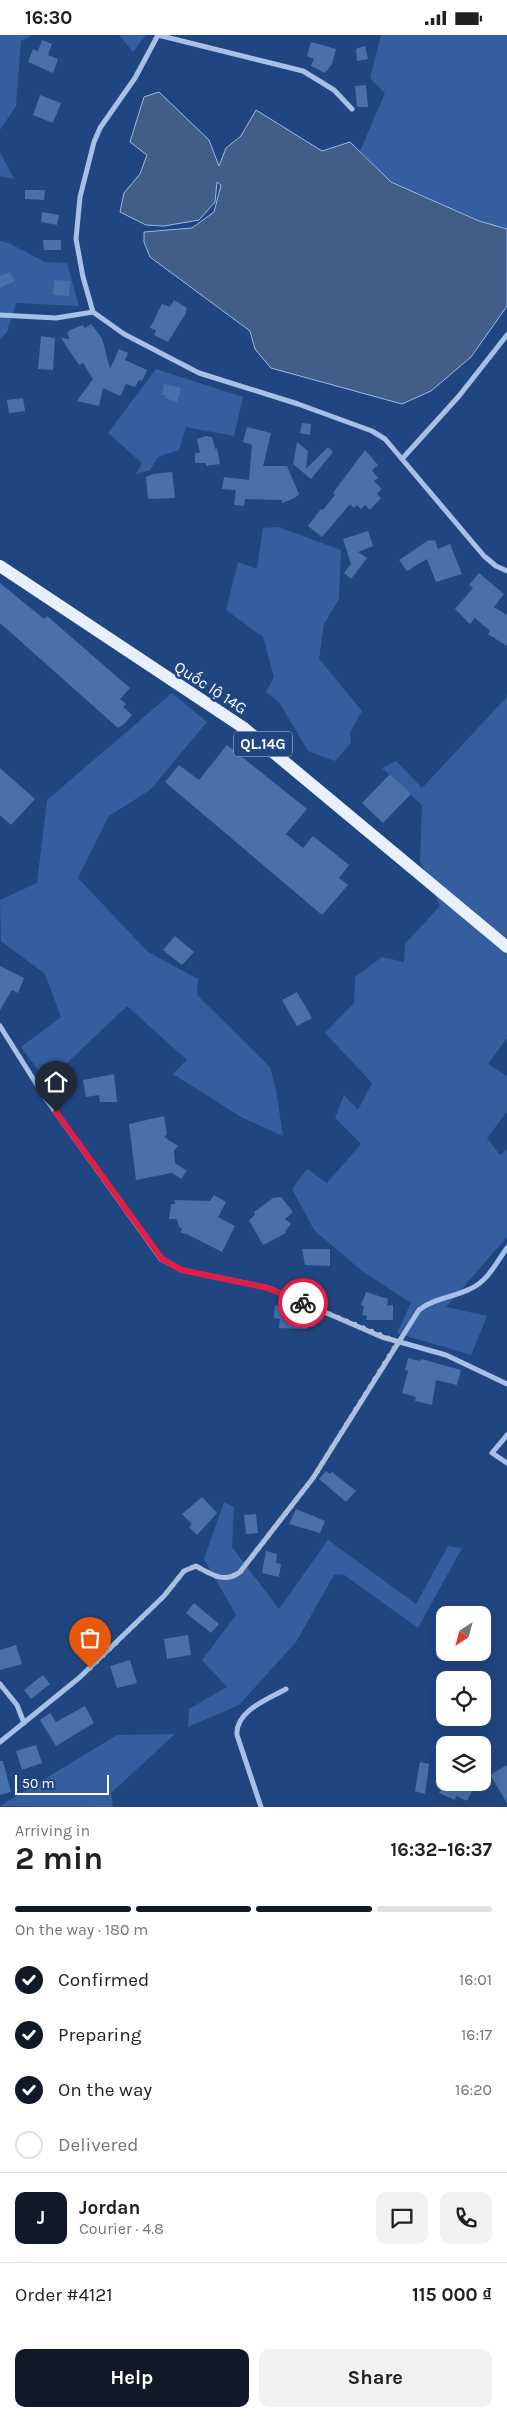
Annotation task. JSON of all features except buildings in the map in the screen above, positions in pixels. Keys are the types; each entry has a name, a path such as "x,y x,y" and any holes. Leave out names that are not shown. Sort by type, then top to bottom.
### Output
{"main road":[{"name":"Quốc lộ 14G","path":"0,566 244,728 507,947"}],"street":[{"path":"352,109 334,90 303,71 158,35 135,78 100,129 94,142 80,197 76,239 83,277 93,312 124,334 199,373 372,431 385,439 484,556 496,566 507,571"},
{"path":"0,315 56,318 93,312"},
{"path":"402,459 459,396 507,335"},
{"path":"0,1026 44,1096 162,1259 182,1270 268,1288 398,1342 446,1355 507,1384"},
{"path":"0,1742 79,1678 164,1596 186,1569 196,1566 223,1579 235,1576 240,1572 313,1478 419,1310 437,1300 479,1284 487,1277 507,1248"},
{"path":"507,1435 492,1453 507,1463"},
{"path":"0,1684 17,1705 24,1723"},
{"path":"261,1807 242,1754 237,1727 252,1709 286,1689"}],"shaded area":[{"path":"0,35 33,35 21,41 16,106 0,130"},
{"path":"119,35 146,35 133,52"},
{"path":"381,35 507,35 507,229 479,221 391,182 360,151 385,93 370,78"},
{"path":"159,92 209,140 219,166 226,148 241,136 256,110 322,151 350,142 391,182 479,221 507,229 507,306 471,357 431,391 402,404 271,368 255,349 250,331 150,257 144,242 144,232 192,228 214,212 221,185 217,182 215,202 199,220 164,226 146,225 120,212 124,193 140,174 147,155 130,142 144,97"},
{"path":"0,152 14,179 0,176"},
{"path":"0,241 9,243 45,262 67,263 79,306 16,303 7,332 0,339"},
{"path":"156,369 243,397 234,436 186,427 179,450 158,457 150,470 136,474 142,463 108,433"},
{"path":"278,527 341,550 339,599 324,624 319,659 362,711 350,733 351,743 335,761 308,751 279,702 266,692 274,677 263,637 226,610 238,562 257,569 263,528"},
{"path":"172,693 207,722 150,790 109,816 78,878 148,952 198,979 197,995 270,1067 276,1090 283,1136 241,1117 173,1074 187,1060 127,1006 47,1082 21,1047 61,1017 45,974 1,941 0,900 37,883 47,800"},
{"path":"507,694 507,1038 488,1064 507,1076 507,1112 487,1138 500,1155 507,1149 507,1237 446,1307 487,1316 471,1355 397,1333 411,1303 362,1271 314,1230 292,1189 307,1169 327,1183 361,1144 335,1118 344,1095 358,1110 372,1083 325,1033 354,1003 355,977 382,957 404,962 405,944 440,906 420,861 422,805 382,768 396,761 422,788 506,698"},
{"path":"224,1502 234,1507 232,1547 279,1609 328,1540 416,1604 448,1546 462,1548 418,1628 343,1574 334,1575 296,1642 239,1705 188,1727 189,1709 227,1687 202,1660 236,1615 204,1559"},
{"path":"175,1734 111,1793 113,1807 0,1806 117,1735"}],"way so far":[{"path":"90,1668 164,1596 186,1569 196,1566 223,1579 235,1576 240,1572 277,1527 313,1478 398,1342 303,1303"}],"route":[{"path":"56,1112 113,1194 162,1259 182,1270 268,1288 303,1303"}]}
